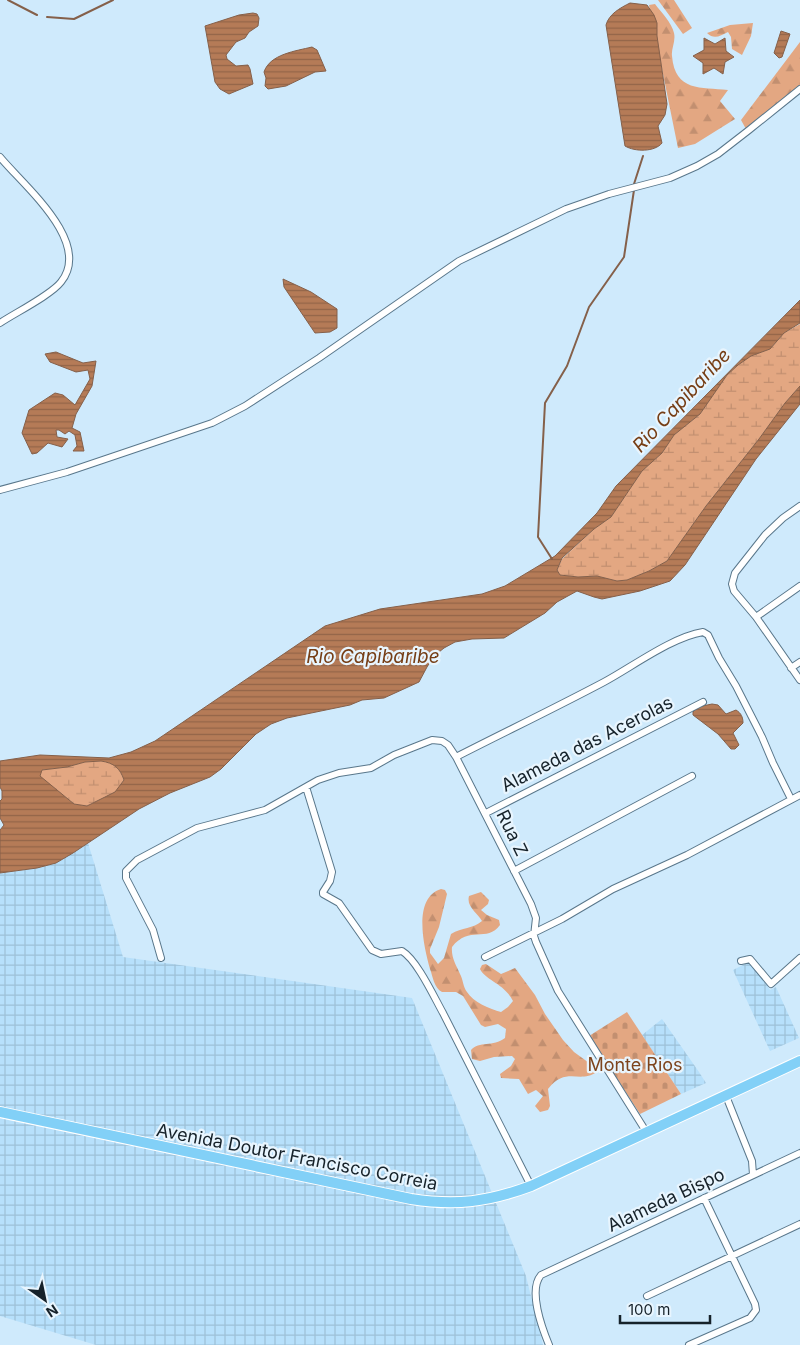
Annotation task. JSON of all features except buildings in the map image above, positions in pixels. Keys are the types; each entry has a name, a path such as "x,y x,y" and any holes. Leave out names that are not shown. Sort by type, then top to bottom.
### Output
{"main road":[{"name":"Avenida Doutor Francisco Correia","path":"0,1112 422,1201 444,1203 487,1200 531,1186 800,1060"}],"street":[{"path":"0,490 67,472 212,423 244,406 319,358 459,261 566,209 609,194 661,181 697,166 749,130 800,89"},
{"path":"0,157 30,188 50,214 63,236 70,258 68,271 61,283 0,323"},
{"path":"800,506 783,518 765,535 732,578 734,591 756,617 800,680"},
{"path":"756,617 800,586"},
{"path":"456,756 573,699 666,647 691,635 703,632 708,635 736,686 791,800"},
{"path":"791,668 800,662"},
{"name":"Alameda das Acerolas","path":"486,814 703,702"},
{"name":"Rua Z","path":"306,787 318,780 340,773 371,768 394,755 432,740 442,741 448,745 456,756 523,887 536,918 534,933 536,942 558,991 647,1133"},
{"path":"514,871 692,776"},
{"path":"161,958 153,930 126,878 126,871 130,866 146,855 197,828 265,810 306,787 332,872 332,877 323,894 339,903 372,950 380,954 402,951 408,955 429,986 531,1186"},
{"path":"486,957 562,920 613,889 687,855 800,795"},
{"path":"741,961 750,959 771,984 800,958"},
{"path":"726,1096 752,1161 753,1175"},
{"name":"Alameda Bispo","path":"548,1345 542,1328 536,1297 536,1282 541,1275 800,1153"},
{"path":"689,1345 750,1318 756,1310 755,1304 704,1198"},
{"path":"647,1296 800,1224"}],"shaded area":[{"path":"88,843 123,957 412,998 526,1276 543,1345 96,1345 0,1316 0,873 37,868 56,863"},
{"path":"751,961 770,990 776,987 799,1038 770,1051 733,970"},
{"path":"662,1019 706,1083 681,1094 642,1035"}],"green space":[{"path":"658,0 674,0 692,28 683,34"},
{"path":"655,4 673,29 672,56 674,68 678,76 684,82 691,85 728,90 720,101 735,119 695,144 678,148 649,5"},
{"path":"753,23 751,36 742,55 732,49 731,37 728,32 715,37 707,33 730,25"},
{"path":"800,42 800,85 746,129 741,120"},
{"path":"800,324 800,386 706,506 667,561 627,580 617,581 597,576 578,577 560,575 557,570 562,559 594,529 611,517 642,471 662,453 674,435 700,414 727,375 751,356 770,349 784,333"},
{"path":"101,761 116,767 121,772 124,780 116,792 87,806 74,804 39,776 42,770"},
{"path":"441,889 445,890 447,894 439,927 430,949 430,953 438,964 444,958 451,934 482,921 469,903 469,896 481,892 489,900 488,904 481,910 499,920 500,925 489,933 471,935 458,940 452,947 453,958 466,990 477,1002 501,1012 513,1001 505,990 486,977 480,969 482,965 486,964 501,974 515,968 535,995 545,1014 563,1040 574,1052 596,1068 597,1072 590,1075 561,1078 555,1082 548,1089 550,1106 548,1110 540,1112 535,1106 543,1096 536,1090 528,1094 519,1079 501,1078 500,1074 511,1066 515,1059 512,1056 494,1057 480,1061 472,1059 471,1050 474,1047 500,1041 505,1038 506,1029 498,1024 485,1027 481,1025 463,996 456,992 442,992 435,985 425,948 422,924 426,902 432,894"},
{"name":"Monte Rios","path":"627,1012 681,1094 640,1114 589,1036"}],"water":[{"path":"630,3 647,5 657,23 657,36 667,104 665,115 658,126 662,143 655,148 645,150 625,146 606,25 612,15"},
{"path":"257,14 259,18 258,26 249,32 245,38 236,42 226,55 227,59 236,66 248,65 253,84 229,94 220,89 215,82 205,26 239,15"},
{"path":"781,31 790,34 782,57 779,58 774,53"},
{"path":"704,38 715,44 725,38 726,51 734,57 725,62 723,74 714,68 703,74 703,63 693,56 704,50"},
{"path":"312,47 317,50 326,71 315,72 286,86 268,89 265,86 266,78 264,72 272,61 284,54"},
{"path":"283,279 311,292 337,309 337,328 330,332 315,333 284,287"},
{"name":"Rio Capibaribe","path":"800,300 800,323 784,333 770,349 751,356 727,375 700,414 674,435 662,453 642,471 611,517 594,529 562,558 557,570 560,575 578,577 597,576 617,581 627,580 667,561 706,506 800,386 800,404 756,459 685,565 670,581 640,591 602,599 577,591 557,602 545,613 504,638 472,639 455,642 434,656 419,682 384,698 362,700 350,705 287,718 271,724 256,734 221,769 210,777 170,793 139,809 56,863 37,868 0,873 0,830 4,825 0,818 2,791 0,787 0,761 40,755 109,758 131,752 155,741 325,626 380,609 482,594 505,586 555,556 597,513 616,486","holes":["85,762 106,762 116,767 121,772 124,780 115,792 87,806 74,804 40,776 42,770 67,767"]},
{"path":"56,352 83,363 96,361 92,386 76,414 72,428 80,432 84,451 73,451 77,446 75,435 69,431 65,434 56,430 57,437 68,439 62,447 48,443 37,453 32,454 22,433 29,410 55,393 63,395 75,405 90,379 88,370 76,372 50,362 45,354"},
{"path":"712,704 718,705 726,714 736,710 741,715 743,723 733,733 739,745 735,749 731,749 718,734 693,715 693,712 698,707"}],"waterway":[{"path":"8,0 37,15"},
{"path":"47,17 74,19 113,0"},
{"path":"634,184 643,156"},
{"path":"552,559 538,537 545,403 567,366 589,307 624,257 634,190"}]}
